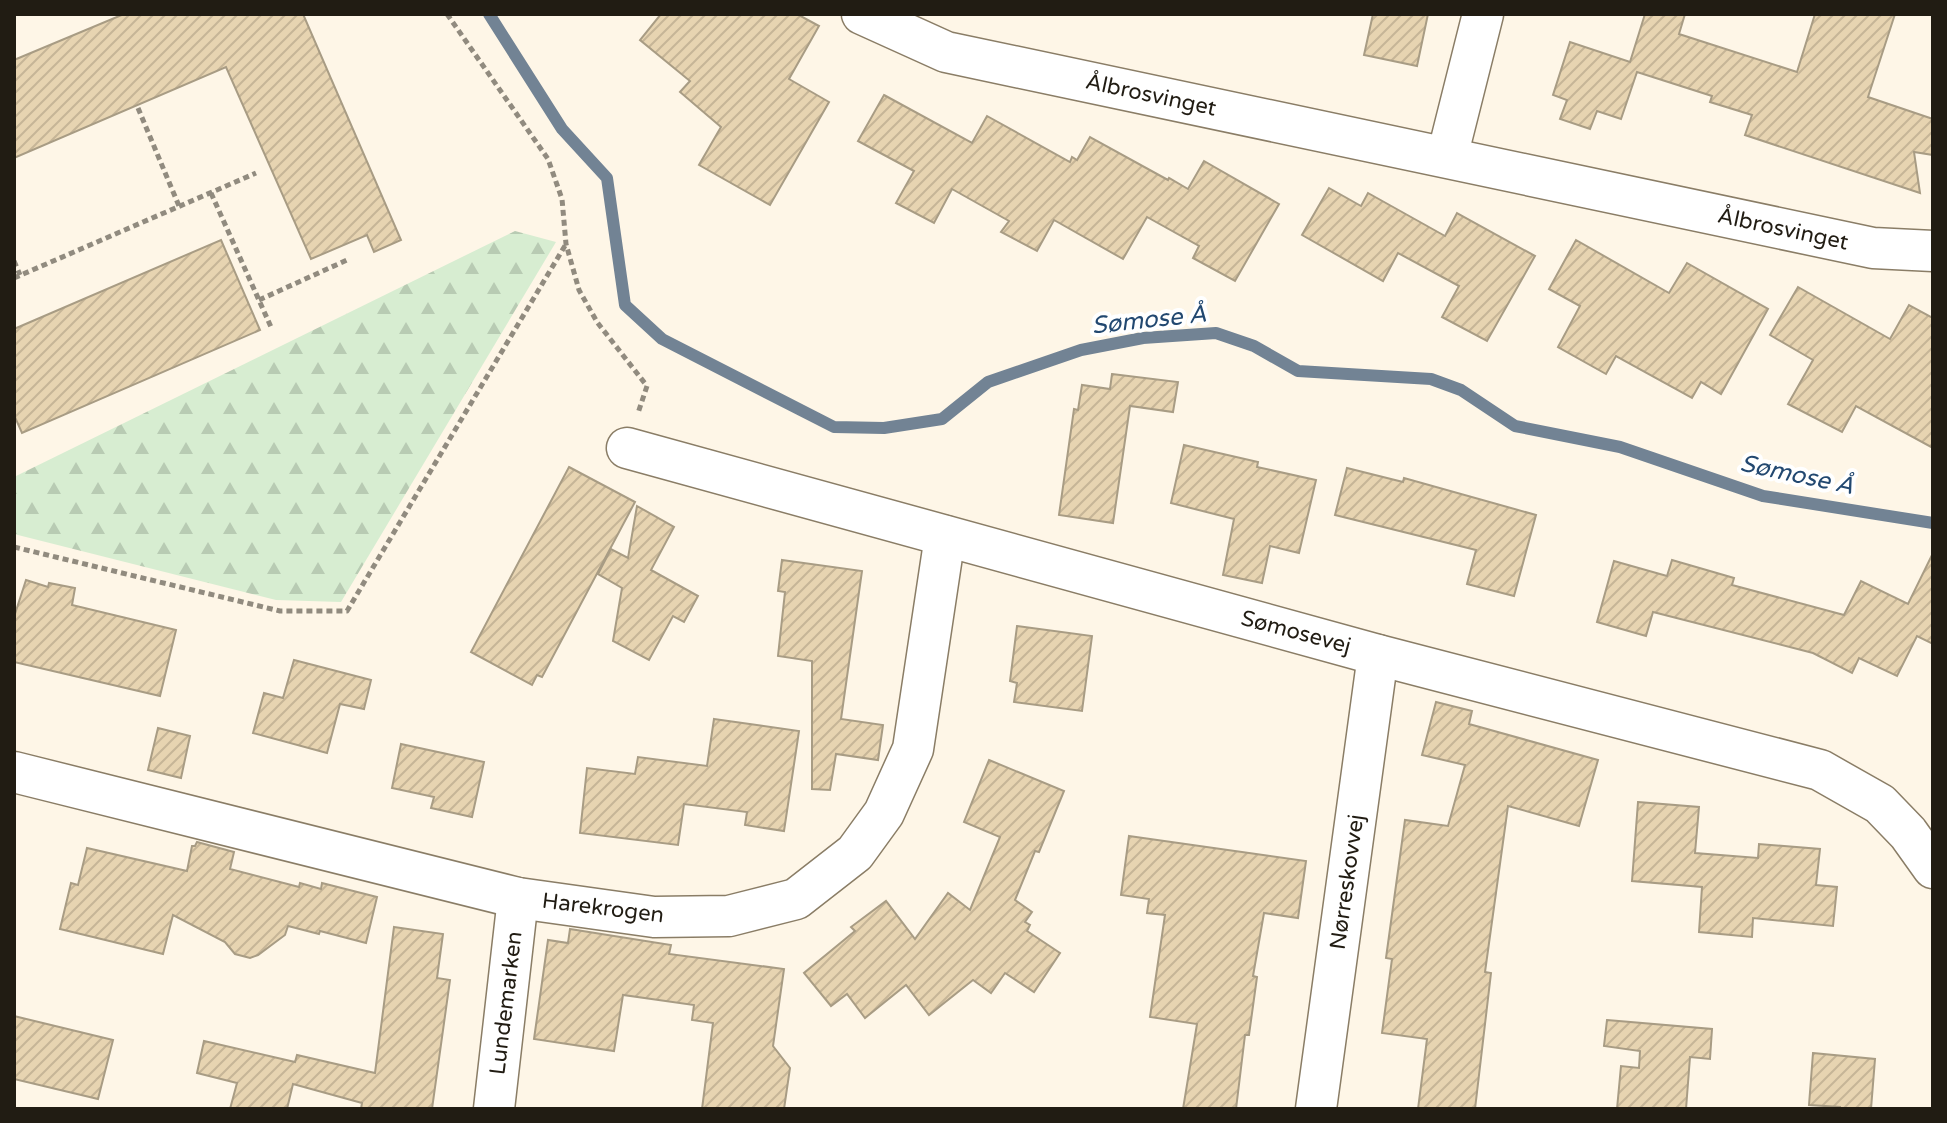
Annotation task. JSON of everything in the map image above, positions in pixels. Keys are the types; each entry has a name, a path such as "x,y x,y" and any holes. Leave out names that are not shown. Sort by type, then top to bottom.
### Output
{"street":[{"name":"Ålbrosvinget","path":"862,14 946,52 1873,248 1933,251"},
{"path":"1447,157 1483,14"},
{"name":"Sømosevej","path":"627,448 1378,655 1820,770 1880,804 1908,833 1933,868"},
{"name":"Harekrogen","path":"14,772 518,898 654,917 729,916 796,899 855,853 884,813 913,749 945,536"},
{"name":"Nørreskovvej","path":"1316,1109 1378,655"},
{"name":"Lundemarken","path":"494,1109 518,898"}],"path":[{"path":"447,14 548,159 562,199 566,244 579,290 597,322 647,386 627,448"},
{"path":"138,108 179,206"},
{"path":"14,261 17,276 256,173"},
{"path":"211,193 271,327"},
{"path":"14,547 280,611 347,611 566,244"},
{"path":"259,300 347,260"}],"green space":[{"path":"515,231 556,242 341,602 276,600 14,534 14,477"}],"building":[{"path":"124,14 303,14 401,240 374,252 367,235 311,259 226,67 14,158 14,60"},
{"path":"661,14 797,14 819,26 789,79 829,102 770,205 699,165 721,127 680,92 690,81 640,40"},
{"path":"1373,14 1428,14 1417,66 1364,55"},
{"path":"1645,14 1685,14 1679,34 1797,72 1815,14 1895,14 1868,97 1933,119 1933,155 1914,152 1920,193 1745,135 1752,115 1710,102 1712,96 1637,72 1621,119 1597,111 1590,129 1560,119 1567,100 1553,95 1570,42 1630,62"},
{"path":"884,95 972,143 987,116 1070,162 1072,157 1077,160 1090,137 1188,189 1204,161 1279,204 1235,281 1193,258 1199,246 1147,217 1123,259 1054,220 1037,251 1001,232 1009,221 952,189 934,223 896,203 914,171 858,141"},
{"path":"1329,188 1361,206 1368,193 1445,236 1457,213 1535,256 1487,341 1442,317 1459,286 1398,253 1383,281 1302,235"},
{"path":"221,240 260,330 22,433 14,415 14,329"},
{"path":"1576,240 1669,293 1687,263 1768,309 1721,394 1701,382 1692,398 1616,356 1606,374 1558,347 1580,306 1549,289"},
{"path":"1798,287 1890,339 1909,305 1933,318 1933,448 1856,406 1842,432 1788,404 1813,360 1770,335"},
{"path":"1112,374 1178,382 1173,412 1130,406 1113,523 1059,515 1074,409 1078,410 1082,385 1110,389"},
{"path":"1184,445 1258,462 1257,467 1316,480 1299,553 1270,546 1262,583 1223,575 1234,519 1171,503"},
{"path":"569,467 635,502 542,677 537,675 532,685 471,652"},
{"path":"1347,468 1403,482 1404,478 1536,515 1514,596 1467,584 1476,550 1335,515"},
{"path":"637,506 674,527 651,570 698,596 684,622 673,616 649,660 613,641 622,588 598,574 611,549 628,558"},
{"path":"1933,553 1933,644 1917,636 1897,676 1859,658 1852,673 1813,653 1653,612 1646,636 1597,622 1614,561 1667,576 1672,560 1734,578 1732,585 1844,615 1861,581 1908,604"},
{"path":"782,560 862,571 841,719 883,725 878,760 836,754 830,790 812,789 812,661 778,656 785,592 778,591"},
{"path":"26,580 48,587 49,583 75,588 72,605 176,630 160,696 14,662 14,617"},
{"path":"1017,626 1092,636 1082,711 1014,702 1017,683 1010,681"},
{"path":"294,660 371,680 364,709 340,704 327,753 253,733 264,693 283,698"},
{"path":"1436,702 1472,711 1469,724 1598,760 1579,826 1508,806 1485,972 1491,973 1475,1109 1418,1109 1427,1039 1382,1033 1392,959 1386,958 1405,820 1448,826 1465,765 1422,755"},
{"path":"714,719 799,731 784,831 745,825 747,812 684,804 678,845 580,833 587,768 635,774 638,757 707,766"},
{"path":"158,728 190,736 181,778 148,770"},
{"path":"401,744 484,762 472,817 431,808 434,797 392,788"},
{"path":"989,760 1064,791 1015,900 1032,912 1025,922 1030,925 1027,931 1060,953 1034,992 1005,973 991,993 973,980 929,1015 906,985 865,1018 847,994 831,1006 804,973 855,931 851,927 886,901 915,939 948,893 970,910 1000,837 964,822"},
{"path":"1638,802 1699,807 1695,853 1758,858 1759,844 1820,849 1816,885 1837,887 1833,926 1753,918 1752,937 1699,932 1702,887 1632,881"},
{"path":"1129,836 1306,861 1298,918 1264,913 1253,976 1257,977 1249,1035 1245,1035 1236,1109 1183,1109 1197,1024 1150,1017 1165,915 1147,913 1149,899 1121,895"},
{"path":"197,842 234,852 230,869 299,887 300,883 321,889 322,883 377,897 366,943 288,926 285,935 250,958 235,954 225,942 173,915 163,954 60,929 71,883 78,885 87,848 187,871 192,846"},
{"path":"394,927 443,934 437,978 450,980 432,1109 361,1109 362,1103 293,1084 287,1109 230,1109 237,1083 197,1073 204,1041 295,1062 297,1055 375,1073"},
{"path":"570,929 671,945 669,954 784,969 773,1046 790,1068 784,1109 702,1109 713,1023 692,1020 694,1005 623,995 614,1051 534,1039 548,940 568,943"},
{"path":"14,1016 113,1040 98,1099 14,1079"},
{"path":"1607,1020 1712,1029 1710,1059 1690,1057 1686,1109 1617,1109 1621,1066 1639,1068 1640,1051 1604,1046"},
{"path":"1813,1053 1875,1059 1871,1109 1809,1105"}],"waterway":[{"name":"Sømose Å","path":"489,14 562,129 607,178 625,305 662,339 834,427 884,428 942,419 988,382 1081,350 1143,338 1216,333 1254,346 1298,371 1431,379 1461,390 1515,426 1620,447 1763,496 1933,523"}]}
